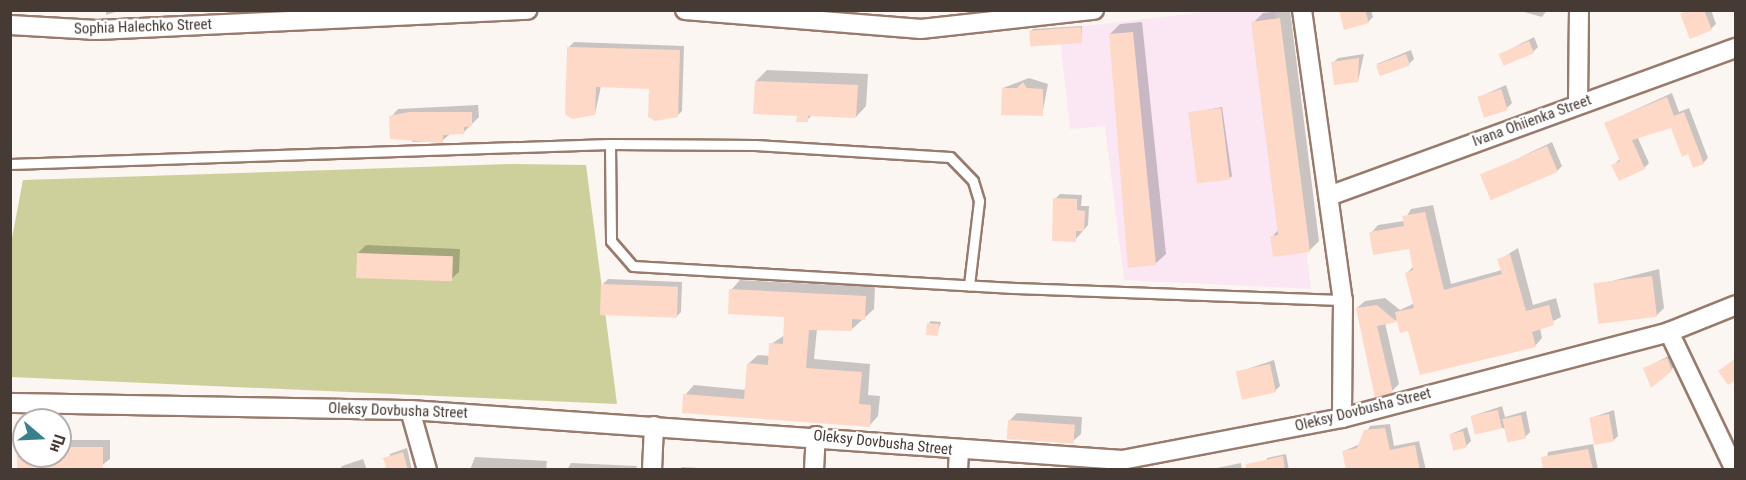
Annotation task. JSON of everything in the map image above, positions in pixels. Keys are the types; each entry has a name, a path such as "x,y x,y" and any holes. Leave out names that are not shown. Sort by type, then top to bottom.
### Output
{"street":[{"name":"Sophia Halechko Street","path":"10,25 97,30 528,10"},
{"path":"685,10 921,29 1094,10"},
{"path":"1302,10 1343,300 1342,418"},
{"path":"1578,104 1579,10"},
{"name":"Ivana Ohiienka Street","path":"1329,196 1736,48"},
{"name":"Oleksy Dovbusha Street","path":"10,403 410,410 816,436 959,451 1132,464 1342,418 1669,332 1736,305"},
{"path":"1669,332 1734,462"},
{"path":"410,410 427,470"},
{"path":"652,470 654,426"},
{"path":"814,470 816,436"},
{"path":"958,470 959,451"}],"lane":[{"path":"610,144 608,224 611,241 633,266 969,285 1343,300"},
{"path":"10,164 610,144 754,145 950,158 973,181 979,201 969,285"}],"shaded area":[{"path":"1214,11 1275,11 1311,289 1124,280 1105,126 1070,129 1059,29"}],"green space":[{"path":"513,164 586,165 617,404 11,377 11,243 23,180"}],"building":[{"path":"1339,10 1365,10 1369,23 1344,30"},
{"path":"1689,10 1704,10 1712,30 1690,39 1680,14"},
{"path":"1280,18 1310,252 1273,257 1270,236 1278,235 1251,22"},
{"path":"1081,27 1082,43 1030,47 1029,31"},
{"path":"1133,32 1156,265 1128,268 1109,34"},
{"path":"1529,41 1534,53 1504,66 1499,54"},
{"path":"567,47 680,50 678,117 655,121 648,117 649,89 596,87 595,115 572,119 565,114"},
{"path":"1406,54 1410,65 1380,76 1376,65"},
{"path":"1359,58 1358,82 1334,85 1331,62"},
{"path":"755,81 858,85 856,118 808,116 808,122 796,122 797,116 753,114"},
{"path":"1023,82 1027,88 1043,89 1043,116 1001,115 1002,88 1017,88"},
{"path":"1501,89 1508,110 1484,118 1477,97"},
{"path":"1667,97 1674,116 1684,112 1704,164 1693,168 1688,154 1682,157 1671,128 1632,140 1645,169 1619,181 1611,165 1620,161 1604,123"},
{"path":"1221,108 1230,179 1197,183 1188,112"},
{"path":"409,112 472,112 472,126 464,127 464,134 443,135 443,143 390,139 389,116"},
{"path":"1547,146 1558,172 1491,200 1480,175"},
{"path":"1053,198 1077,199 1077,210 1085,211 1084,231 1076,231 1076,242 1052,241"},
{"path":"1425,212 1444,290 1502,274 1497,259 1510,254 1526,311 1549,305 1554,325 1532,332 1536,347 1420,375 1408,331 1400,333 1395,312 1414,308 1405,273 1413,270 1409,249 1373,255 1369,232 1404,226 1402,216"},
{"path":"357,253 453,256 452,281 356,278"},
{"path":"1652,276 1657,317 1598,324 1593,283"},
{"path":"601,284 678,287 677,318 600,315"},
{"path":"729,289 866,296 865,320 852,319 852,331 809,330 806,368 862,372 859,404 871,405 870,427 682,413 683,394 744,399 747,363 768,365 769,343 783,344 784,317 728,314"},
{"path":"1377,305 1397,322 1377,326 1393,393 1375,398 1356,308"},
{"path":"927,323 939,324 938,336 926,335"},
{"path":"1667,358 1672,371 1651,388 1643,368"},
{"path":"1736,358 1736,380 1728,385 1718,371"},
{"path":"1270,364 1276,392 1242,400 1236,371"},
{"path":"1498,410 1502,429 1475,434 1471,416"},
{"path":"1609,414 1614,442 1594,445 1589,417"},
{"path":"1521,415 1526,438 1507,442 1502,419"},
{"path":"1008,420 1075,425 1074,444 1007,439"},
{"path":"1385,428 1390,450 1415,445 1420,470 1346,470 1342,451 1357,448 1364,430"},
{"path":"1463,431 1467,448 1453,451 1449,434"},
{"path":"72,447 103,447 103,468 17,470 17,468 72,468"},
{"path":"1588,449 1593,470 1543,470 1541,457"},
{"path":"403,452 408,470 387,470 383,458"},
{"path":"1283,456 1285,470 1246,470 1246,464"}]}
